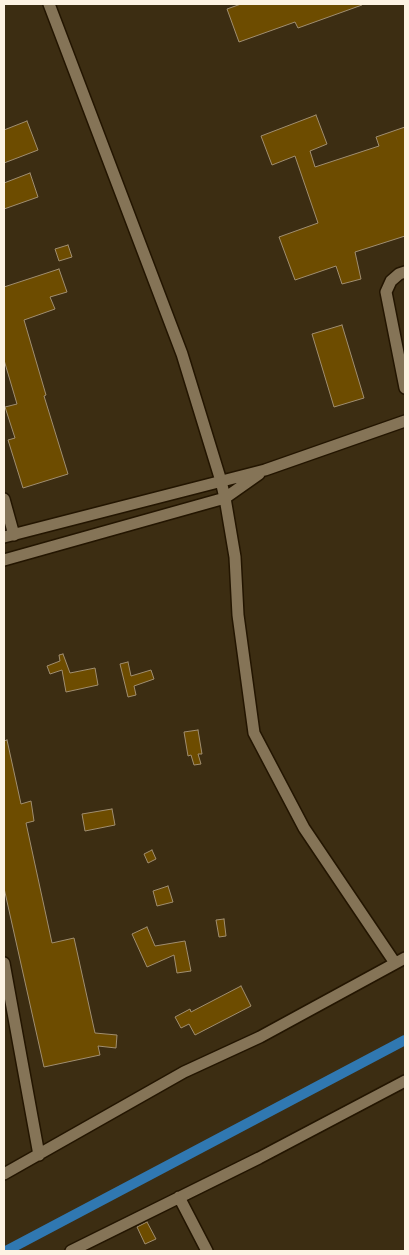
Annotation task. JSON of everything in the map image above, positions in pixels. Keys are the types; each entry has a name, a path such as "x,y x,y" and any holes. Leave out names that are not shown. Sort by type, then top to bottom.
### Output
{"street":[{"path":"4,1174 184,1072 260,1037 400,961 304,828 254,733 238,615 234,557 221,481 182,354 49,4"},
{"path":"405,272 399,274 391,281 386,292 405,388"},
{"path":"4,499 9,536 264,470 405,421"},
{"path":"4,560 225,498 264,470"},
{"path":"180,491 186,508"},
{"path":"107,510 112,530"},
{"path":"4,963 39,1155"},
{"path":"71,1251 259,1158 405,1081"},
{"path":"180,1197 207,1251"}],"building":[{"path":"241,4 362,5 298,28 295,22 239,42 227,9"},
{"path":"316,115 327,144 310,151 315,167 379,146 376,137 405,127 405,236 355,252 361,279 342,284 336,266 295,280 279,237 318,223 295,156 272,165 261,136"},
{"path":"27,121 38,150 4,163 4,130"},
{"path":"30,173 38,197 4,209 4,183"},
{"path":"68,245 72,257 59,261 55,249"},
{"path":"59,269 67,292 50,297 55,309 24,320 46,395 44,396 68,474 23,488 8,440 15,438 5,407 17,404 4,360 4,287"},
{"path":"342,325 364,398 334,407 312,334"},
{"path":"63,654 70,673 95,668 98,685 66,692 62,670 50,674 47,666 60,661 59,655"},
{"path":"128,662 131,676 151,670 154,679 134,686 136,695 128,697 120,664"},
{"path":"198,730 202,754 198,754 201,764 194,765 191,755 188,756 184,732"},
{"path":"7,740 21,804 31,801 34,821 26,823 52,943 74,938 95,1033 117,1035 116,1048 98,1046 100,1055 44,1067 4,888 4,741"},
{"path":"112,809 115,825 85,831 82,814"},
{"path":"152,850 156,859 148,863 144,854"},
{"path":"168,886 173,902 157,906 153,891"},
{"path":"224,919 226,936 219,937 216,920"},
{"path":"147,927 155,946 185,941 191,971 177,973 174,955 147,967 132,934"},
{"path":"241,986 251,1006 195,1035 189,1024 181,1028 175,1017 190,1009 191,1012"},
{"path":"147,1222 156,1239 145,1244 137,1227"}],"waterway":[{"path":"6,1251 405,1040"}]}
